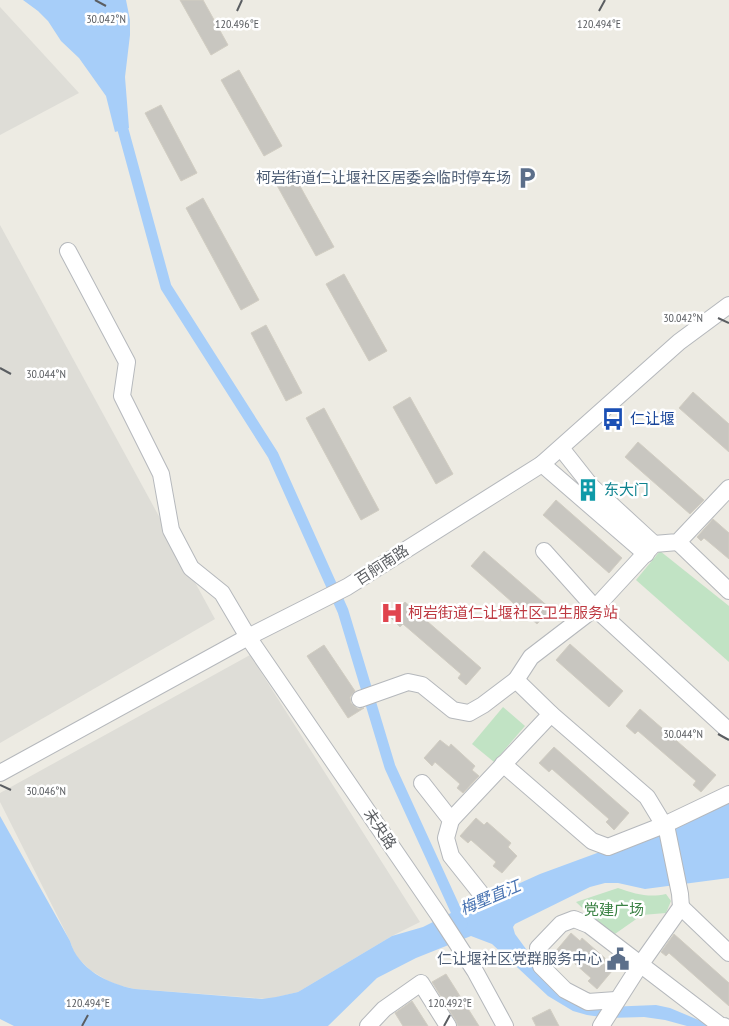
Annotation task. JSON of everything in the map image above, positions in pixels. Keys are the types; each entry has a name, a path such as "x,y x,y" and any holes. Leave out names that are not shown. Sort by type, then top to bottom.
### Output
{"street":[{"name":"未央路","path":"68,251 127,362 122,396 161,474 171,530 191,568 222,593 248,637 438,914 475,971 505,1026"},
{"name":"百舸南路","path":"0,773 248,637 347,587 542,464 679,342 729,305"},
{"path":"561,448 591,486 650,549"},
{"path":"542,464 650,549"},
{"path":"360,699 408,682 422,685 453,710 469,713 483,705 516,680 531,657 596,608 650,549 678,542 729,488"},
{"path":"678,542 729,591"},
{"path":"544,551 596,608 729,731"},
{"path":"516,680 551,714 647,797 665,828 680,900 729,953"},
{"path":"482,894 451,856 446,838 451,820 551,714"},
{"path":"503,764 592,840 608,847 665,828 729,794"},
{"path":"422,783 451,820"},
{"path":"603,1023 680,900"},
{"path":"615,1003 588,1002 565,990 541,966 538,948 561,924 574,919 589,925 721,1026 724,1026"},
{"path":"368,1026 384,1009 421,983 448,1026"}],"shaded area":[{"path":"0,7 79,93 0,135"},
{"path":"0,225 215,619 0,743"},
{"path":"250,655 420,922 392,936 298,992 269,999 135,989 108,981 90,970 75,955 70,941 0,802 0,793"}],"green space":[{"path":"660,551 729,606 729,662 636,580"},
{"path":"503,707 525,726 494,762 472,744"},
{"name":"党建广场","path":"618,888 642,895 666,894 671,901 666,913 642,915 612,936 576,902"}],"water":[{"path":"23,0 126,0 130,20 125,77 129,128 115,132 106,96 79,58 61,41 48,21"},
{"name":"梅墅直江","path":"729,799 729,878 645,889 618,883 605,883 590,887 515,924 513,927 515,934 548,979 607,1007 656,1005 670,1008 713,1026 687,1026 644,1017 608,1018 573,1011 548,996 492,944 471,936 416,958 377,978 328,1026 14,1026 0,1019 0,816 74,951 80,960 95,974 125,987 135,989 262,999 298,992 392,936 423,927 469,904 476,903 540,874 608,849 662,835 706,814"}],"building":[{"path":"180,0 203,0 228,45 211,55"},
{"path":"239,70 282,146 264,156 221,80"},
{"path":"161,105 197,173 181,181 145,113"},
{"path":"291,170 334,247 316,256 274,180"},
{"path":"203,198 259,300 241,310 186,208"},
{"path":"344,274 387,351 369,361 326,284"},
{"path":"266,325 302,393 286,401 251,333"},
{"path":"693,392 729,424 729,452 679,408"},
{"path":"410,397 453,474 436,484 393,407"},
{"path":"324,408 379,510 361,520 306,418"},
{"path":"638,442 704,500 690,514 625,457"},
{"path":"556,500 622,558 609,573 543,515"},
{"path":"713,519 729,533 729,559 704,538 701,541 697,537"},
{"path":"484,551 551,609 537,624 471,566"},
{"path":"405,602 481,668 466,685 458,678 461,674 403,624 400,627 391,618"},
{"path":"570,644 623,691 609,707 556,660"},
{"path":"324,645 355,691 350,697 351,703 358,709 364,708 348,718 307,656"},
{"path":"640,709 716,775 701,792 693,785 696,781 638,731 635,734 626,726"},
{"path":"440,740 449,747 451,744 475,766 472,770 479,776 463,793 457,788 460,784 435,762 432,766 424,758"},
{"path":"554,747 629,813 614,830 606,822 609,819 552,769 549,772 539,763"},
{"path":"476,818 484,825 487,822 511,843 508,847 517,856 502,873 493,866 496,862 471,840 468,843 460,836"},
{"path":"571,933 580,941 582,938 606,959 603,963 612,971 597,989 588,981 591,978 566,956 563,959 555,952"},
{"path":"674,934 729,983 729,1006 669,953 666,956 661,952"},
{"path":"446,974 479,1026 458,1026 432,982"},
{"path":"412,1001 428,1026 403,1026 395,1013"},
{"path":"550,1009 559,1026 536,1026 532,1018"}],"waterway":[{"name":"梅墅直江","path":"119,115 166,287 273,455 343,611 390,767 462,924"}],"place":[{"name":"柯岩街道仁让堰社区居委会临时停车场","path":"527,178"},
{"name":"仁让堰","path":"613,419"},
{"name":"东大门","path":"588,490"},
{"name":"柯岩街道仁让堰社区卫生服务站","path":"392,613"},
{"name":"仁让堰社区党群服务中心","path":"618,959"}]}
